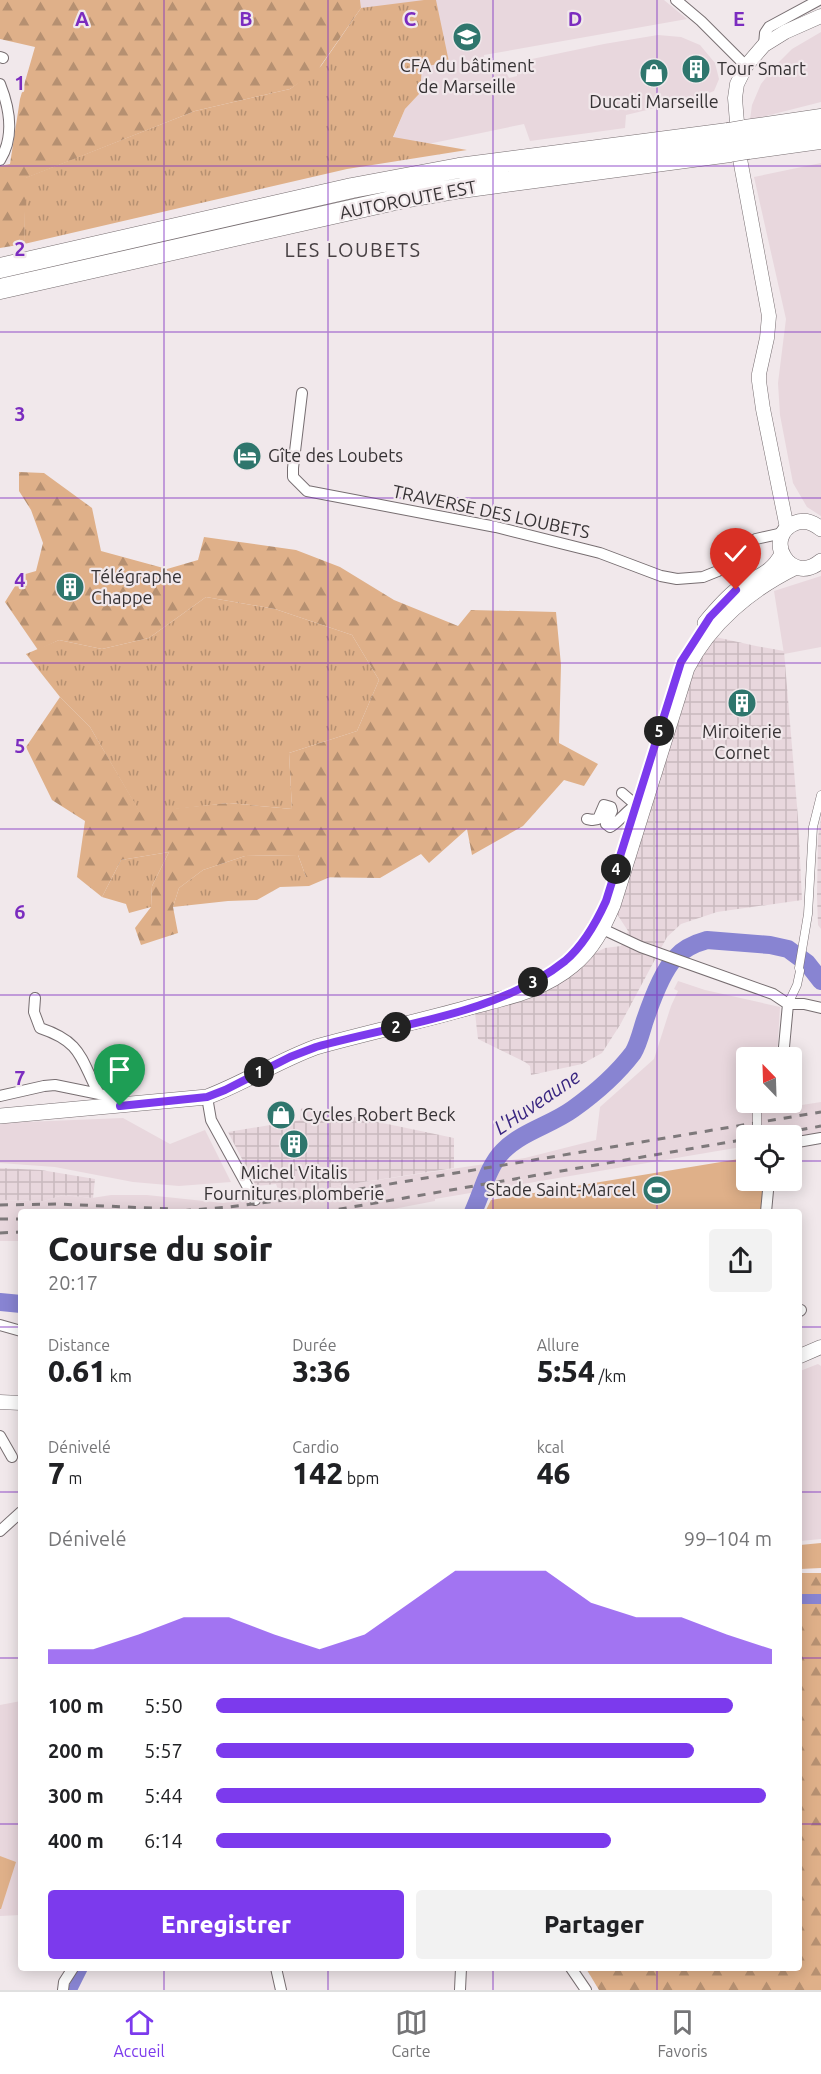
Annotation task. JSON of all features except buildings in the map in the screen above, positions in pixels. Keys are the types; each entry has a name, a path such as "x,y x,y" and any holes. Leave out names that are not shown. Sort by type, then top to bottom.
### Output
{"highway":[{"name":"AUTOROUTE EST","path":"0,289 404,198 738,141 819,119"},
{"name":"AUTOROUTE EST","path":"0,268 352,188 459,168 738,141 821,139"}],"main road":[{"path":"0,1116 207,1097 316,1047 513,997 551,980 573,966 588,951 598,928 613,905 636,806 681,662 710,617 736,590 768,572 777,564 785,531 800,522 807,521 821,529"},
{"path":"781,551 785,560 796,567 810,568 821,561"},
{"path":"627,847 638,828 687,668 704,639 719,621 784,573 796,567"},
{"path":"749,598 747,590 751,581"},
{"path":"636,806 638,828"}],"street":[{"path":"676,0 701,21 746,66"},
{"path":"764,45 765,33 769,27 819,0"},
{"path":"756,539 785,531 759,374 769,316 740,159 735,98 737,84 746,66 764,45 785,32 821,16"},
{"path":"0,84 6,98 10,137 0,160"},
{"name":"TRAVERSE DES LOUBETS","path":"302,393 292,468 293,477 307,491 496,527 600,553 661,576 677,579 703,577 730,566 756,539"},
{"path":"780,490 789,508 807,521"},
{"path":"756,539 769,541 781,551"},
{"path":"587,819 598,819 604,805 607,805 612,811 606,824 610,827 614,826 626,811 636,806 622,793"},
{"path":"784,1047 788,1004 797,985 800,970 808,914 813,827 821,795"},
{"path":"598,928 658,953 774,994 788,1004 804,1004 821,1008"},
{"path":"35,998 34,1012 40,1028 62,1036 72,1044 84,1060 98,1092"},
{"path":"0,1096 44,1086 68,1087 109,1096 120,1106"},
{"path":"207,1097 212,1122 255,1200"},
{"path":"802,1141 821,1138"},
{"path":"766,1209 768,1191"},
{"path":"0,1325 18,1330"},
{"path":"802,1355 821,1347"},
{"path":"0,1402 18,1403"},
{"path":"1,1438 12,1457"},
{"path":"0,1531 18,1515"},
{"path":"63,1990 64,1982 71,1971"},
{"path":"277,1971 281,1990"},
{"path":"460,1990 461,1971"},
{"path":"573,1971 586,1990"}],"shaded area":[{"path":"360,0 664,0 687,19 484,55 485,65 492,65 507,74 509,78 517,76 517,70 527,60 658,35 681,37 700,45 715,63 719,79 714,91 697,98 626,115 625,128 530,141 524,124 428,144 393,138 405,109 420,93 361,8"},
{"path":"821,32 821,102 750,120 752,105 761,84 776,65 792,49"},
{"path":"821,163 821,516 807,507 793,483 780,415 778,383 786,319 754,177"},
{"path":"821,576 821,647 784,654 774,591"},
{"path":"711,636 784,651 798,818 802,900 717,912 681,924 667,937 620,1025 602,1053 582,1064 531,1075 530,1066 525,1062 478,1039 475,1013 605,948 621,946 628,931 617,914 697,662"},
{"path":"821,819 821,929 818,925 817,896 818,837"},
{"path":"678,981 705,990 780,1007 778,1047 736,1047 736,1113 802,1113 802,1105 821,1102 821,1133 802,1136 802,1125 736,1125 736,1148 435,1199 435,1201 393,1209 18,1209 18,1241 0,1241 0,1200 44,1201 63,1195 92,1198 111,1195 147,1195 223,1203 525,1158 596,1140 600,1107 654,1059 678,991 674,989"},
{"path":"301,1108 454,1138 454,1168 280,1195 276,1184 256,1186 228,1132 300,1120"},
{"path":"123,1118 170,1144 205,1130 231,1182 179,1186 133,1182 55,1167 0,1163 0,1123"},
{"path":"0,1168 41,1170 95,1179 93,1198 63,1195 44,1201 0,1200"},
{"path":"818,1364 821,1366 821,1539 802,1541 802,1370"},
{"path":"18,1702 18,1915 0,1916 0,1705"}],"green space":[{"path":"0,0 360,0 361,8 317,71 290,89 195,111 26,178 24,244 0,248 0,166 10,164 20,99 35,47 0,39"},
{"path":"436,0 449,62 422,67 420,93 405,109 393,137 467,150 347,169 24,244 25,178 195,111 290,89 321,66 361,8"},
{"path":"19,472 44,473 92,508 101,551 167,569 198,560 204,537 296,550 340,567 394,600 458,626 471,610 556,612 561,665 559,743 598,764 584,786 564,780 523,826 472,855 467,829 429,863 421,854 380,878 306,877 298,855 245,856 203,870 179,888 173,907 178,933 141,945 135,928 151,907 152,886 169,852 121,860 102,897 77,877 85,821 52,800 26,747 60,697 90,727 140,812 229,803 292,809 289,753 357,731 379,680 352,635 275,609 206,597 149,638 102,649 59,640 38,650 5,602 22,575 36,571 43,543 31,510 19,491"},
{"path":"206,597 275,609 352,635 379,680 357,731 289,753 292,809 229,803 140,813 90,727 60,697 26,654 59,640 102,649 149,638"},
{"path":"169,852 152,886 151,907 129,913 126,904 102,897 121,860"},
{"path":"298,855 306,877 330,877 309,886 280,887 257,900 173,907 179,888 203,870 245,856"},
{"name":"Stade Saint-Marcel","path":"736,1159 736,1191 764,1191 763,1209 486,1209 491,1200"},
{"path":"821,1543 821,1568 802,1569 802,1545"},
{"path":"802,1573 821,1573 821,1990 599,1990 588,1971 802,1971"},
{"path":"0,1856 16,1862 1,1909 0,1909"}],"waterway":[{"name":"L'Huveaune","path":"474,1209 489,1172 503,1151 519,1138 573,1109 605,1083 627,1061 636,1046 661,980 670,964 686,949 707,940 770,945 788,949 807,963 821,981"},
{"name":"L'Huveaune","path":"0,1302 18,1304"},
{"path":"802,1599 821,1599"},
{"path":"72,1990 82,1971"}],"railway":[{"path":"204,1209 330,1194 821,1112"},
{"path":"802,1130 821,1126"},
{"path":"340,1209 736,1141"},
{"path":"0,1205 56,1204 174,1209"},
{"path":"0,1219 18,1219"},
{"path":"0,1233 18,1232"}],"place":[{"name":"CFA du bâtiment de Marseille","path":"467,37"},
{"name":"Tour Smart","path":"696,69"},
{"name":"Ducati Marseille","path":"654,73"},
{"name":"Gîte des Loubets","path":"247,456"},
{"name":"Télégraphe Chappe","path":"70,587"},
{"name":"Miroiterie Cornet","path":"742,703"},
{"name":"Cycles Robert Beck","path":"281,1115"},
{"name":"Michel Vitalis Fournitures plomberie","path":"294,1144"},
{"name":"Stade Saint-Marcel","path":"657,1190"}],"district":[{"name":"LES LOUBETS","path":"353,250"}],"route":[{"path":"120,1106 207,1097 316,1047 483,1004 529,984 566,960 594,925 606,901 681,662 710,617 736,590"}]}
